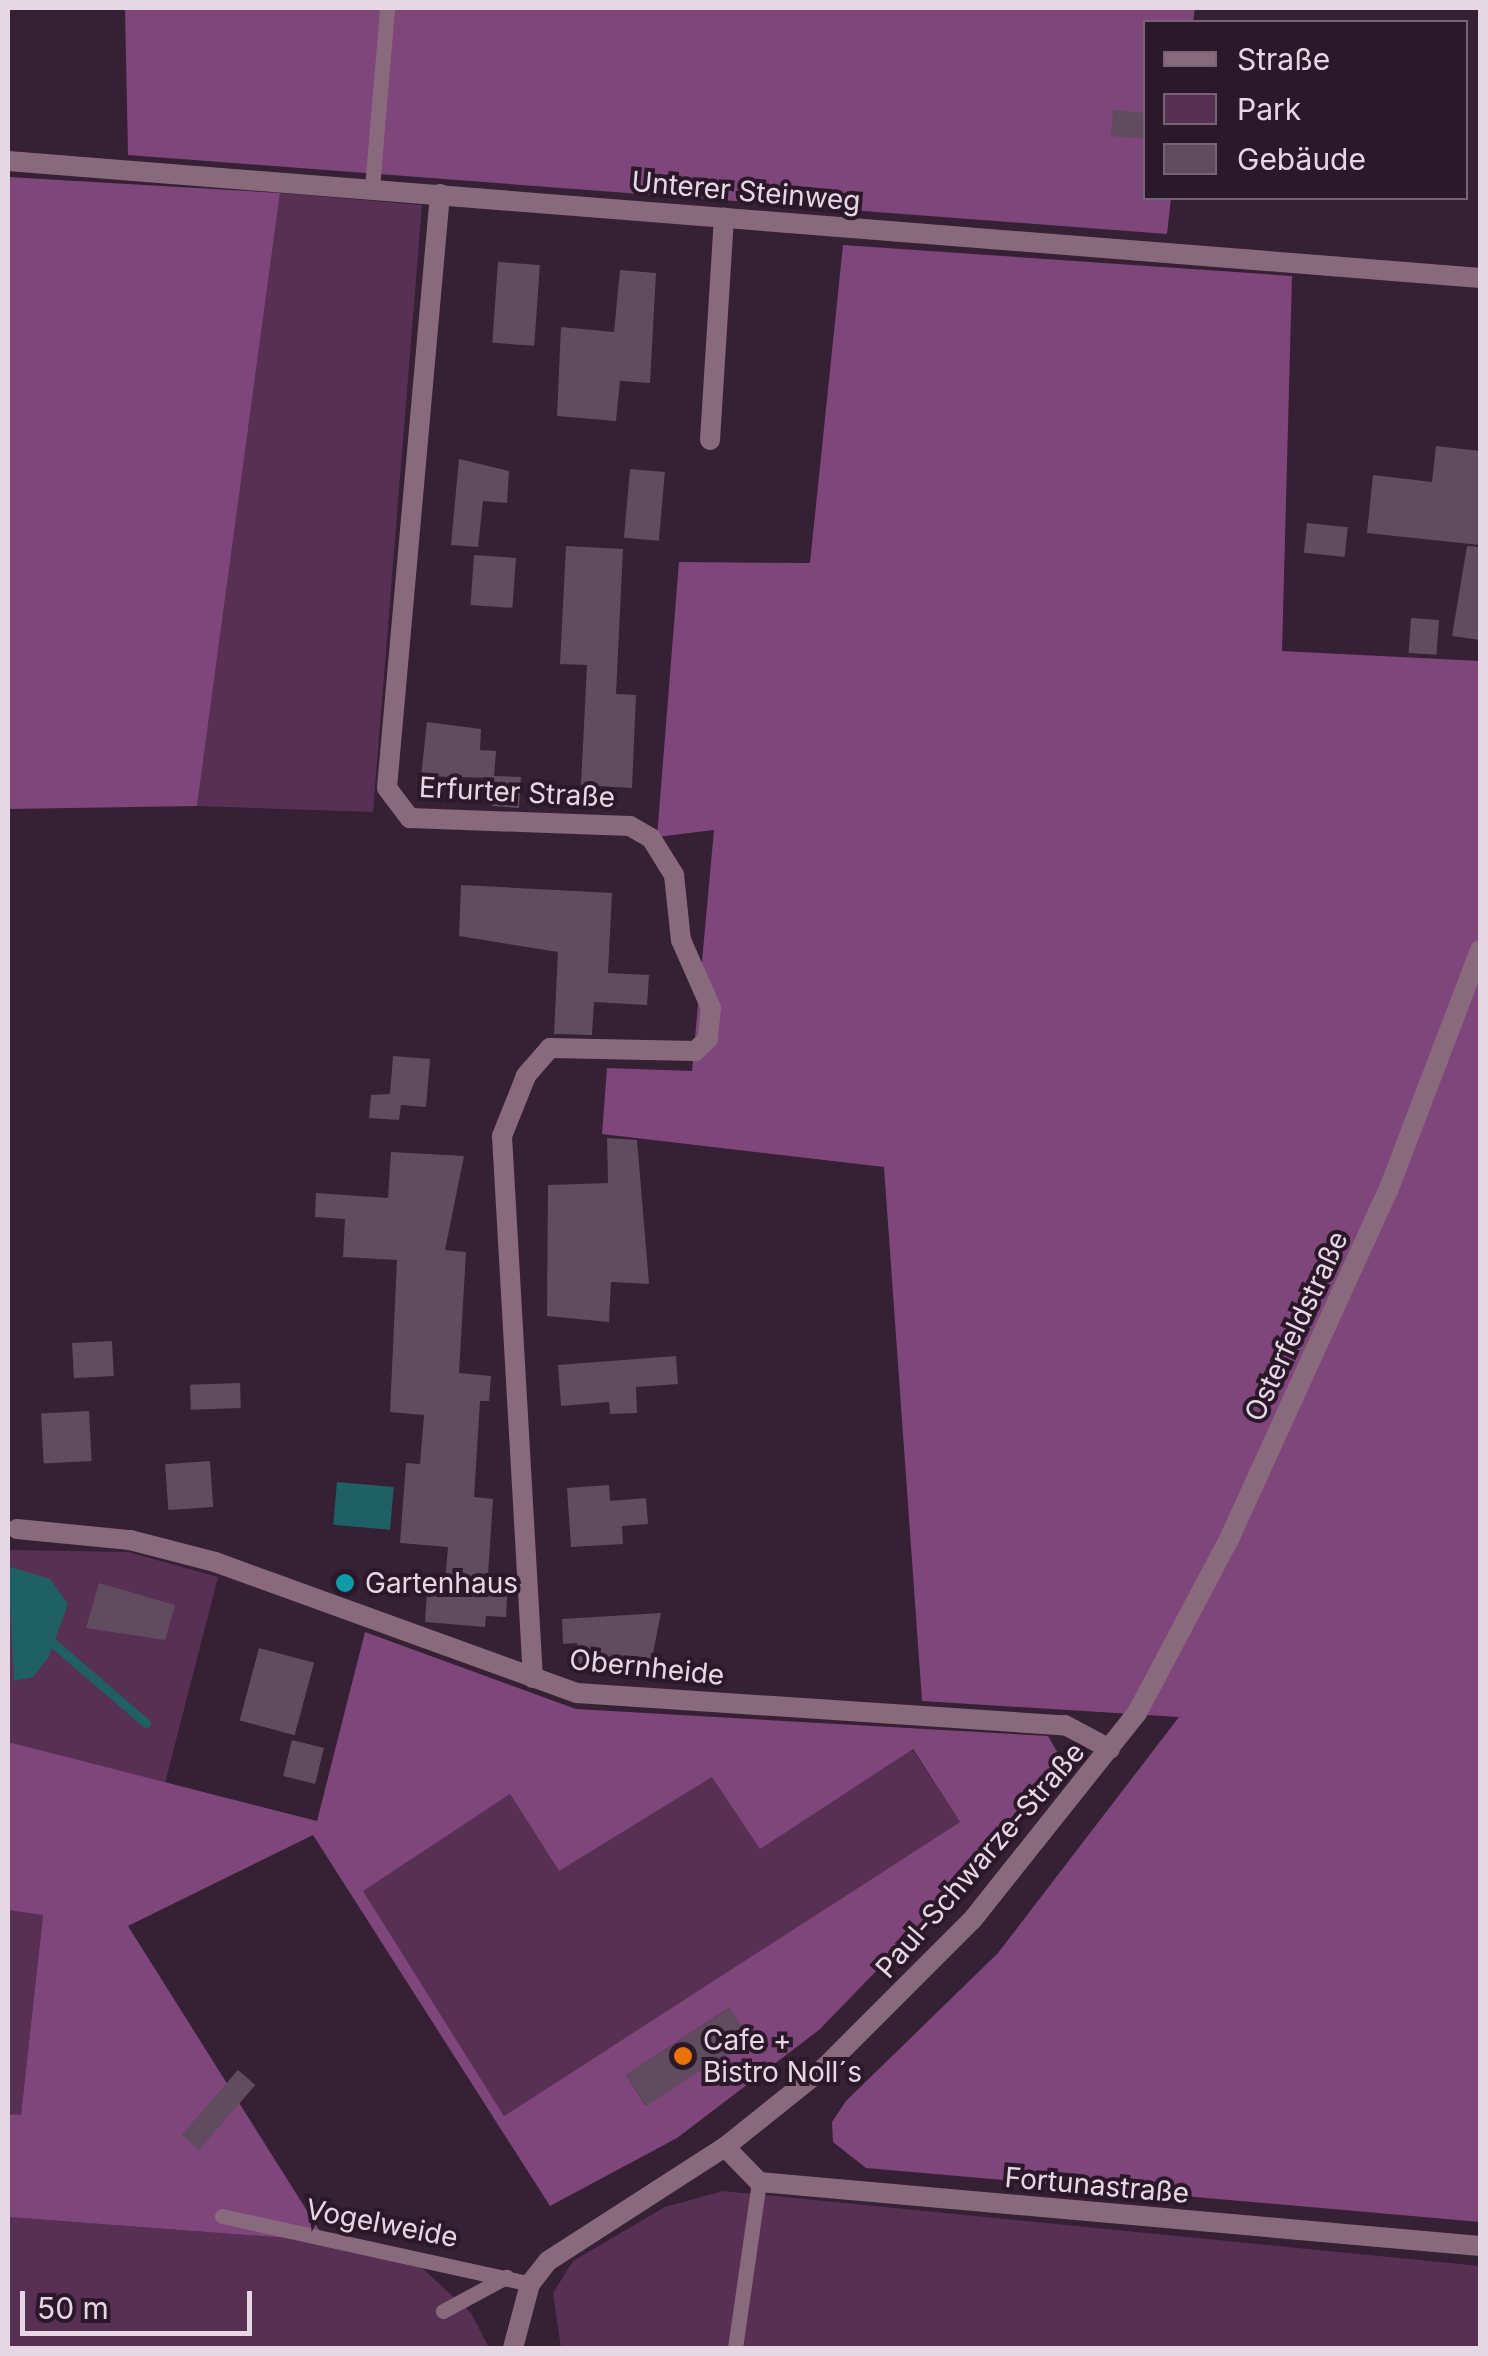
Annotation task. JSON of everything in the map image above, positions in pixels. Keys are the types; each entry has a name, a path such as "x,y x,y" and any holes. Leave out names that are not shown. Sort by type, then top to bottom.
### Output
{"street":[{"name":"Unterer Steinweg","path":"8,161 1480,278"},
{"name":"Erfurter Straße","path":"440,194 387,788 410,818 630,826 651,838 674,875 681,940 711,1008 708,1039 696,1051 550,1048 526,1076 502,1136 533,1678"},
{"path":"710,440 724,217"},
{"name":"Osterfeldstraße","path":"1137,1714 1230,1537 1388,1190 1480,950"},
{"name":"Obernheide","path":"17,1530 130,1540 215,1562 577,1693 1065,1725 1110,1749"},
{"name":"Paul-Schwarze-Straße","path":"518,2344 530,2284 572,2239 724,2147 898,1999 1137,1714"},
{"path":"724,2147 759,2182"},
{"name":"Fortunastraße","path":"759,2182 1480,2246"}],"lane":[{"path":"372,188 388,8"},
{"path":"735,2348 759,2182"},
{"name":"Vogelweide","path":"222,2216 530,2284"},
{"path":"443,2311 506,2276"}],"green space":[{"path":"280,193 422,205 373,812 197,806"},
{"path":"8,1550 128,1552 218,1577 165,1783 8,1742"},
{"path":"912,1749 960,1822 504,2116 362,1890 510,1794 559,1871 712,1776 760,1848"},
{"path":"8,1910 43,1914 21,2116 8,2114"},
{"path":"723,2191 1480,2266 1480,2348 561,2348 553,2293 573,2261 665,2207"},
{"path":"8,2217 326,2241 421,2267 471,2313 489,2348 8,2348"}],"shaded area":[{"path":"125,8 1195,8 1193,20 1143,20 1143,200 1171,200 1167,234 128,155"},
{"path":"8,177 280,193 197,806 8,809"},
{"path":"843,245 1292,276 1282,651 1480,661 1480,2222 866,2168 833,2142 832,2122 846,2101 998,1953 1179,1717 922,1701 884,1167 602,1134 607,1068 692,1071 714,830 657,837 679,562 810,563"},
{"path":"337,1482 394,1487 390,1530 333,1525"},
{"path":"8,1566 50,1579 68,1604 48,1658 33,1677 14,1681"},
{"path":"365,1632 576,1709 1048,1736 1060,1757 944,1901 819,2030 677,2138 550,2206 313,1835 128,1926 326,2241 8,2217 8,2114 21,2115 43,1915 8,1910 8,1742 317,1821","holes":["913,1749 960,1822 504,2116 363,1891 510,1794 559,1871 712,1777 760,1849","729,2008 749,2040 645,2105 626,2075"]}],"building":[{"path":"1113,110 1143,113 1143,139 1111,136"},
{"path":"498,262 540,265 534,346 492,343"},
{"path":"620,270 656,273 650,383 620,381 616,421 557,416 561,327 614,332"},
{"path":"1436,446 1480,451 1480,545 1367,533 1373,475 1432,482"},
{"path":"459,459 509,471 507,503 483,501 478,547 451,545"},
{"path":"630,469 665,472 659,541 624,538"},
{"path":"1307,523 1348,527 1345,557 1304,553"},
{"path":"566,546 623,549 616,694 636,695 632,788 581,785 587,665 560,664"},
{"path":"1467,546 1480,547 1480,640 1452,636"},
{"path":"474,555 516,558 512,608 471,605"},
{"path":"1411,618 1439,620 1436,655 1409,653"},
{"path":"427,722 481,729 480,750 496,751 494,776 521,777 519,808 492,806 494,778 421,776"},
{"path":"461,885 612,893 608,973 649,975 647,1005 594,1002 592,1035 554,1034 558,952 459,936"},
{"path":"393,1056 430,1059 426,1107 401,1105 399,1120 369,1118 371,1095 390,1094"},
{"path":"607,1138 637,1140 649,1284 611,1282 609,1322 547,1316 548,1185 608,1183"},
{"path":"391,1152 464,1156 445,1250 466,1252 459,1373 491,1376 489,1401 480,1401 474,1497 493,1499 488,1575 508,1576 506,1617 486,1616 485,1627 425,1622 427,1592 444,1593 448,1547 400,1543 406,1463 420,1464 424,1415 390,1412 397,1260 343,1257 345,1219 315,1217 316,1193 388,1198"},
{"path":"112,1341 114,1376 74,1378 72,1343"},
{"path":"676,1356 678,1384 636,1387 637,1413 610,1414 609,1402 561,1406 558,1365"},
{"path":"240,1383 241,1408 191,1410 190,1385"},
{"path":"89,1411 92,1461 44,1463 41,1414"},
{"path":"210,1461 213,1507 168,1510 165,1464"},
{"path":"609,1485 610,1501 646,1498 648,1524 622,1526 623,1544 571,1547 567,1488"},
{"path":"99,1583 175,1605 165,1640 86,1628"},
{"path":"661,1613 651,1663 579,1667 577,1643 563,1644 562,1619"},
{"path":"259,1648 314,1663 295,1735 240,1720"},
{"path":"292,1740 324,1748 315,1784 283,1776"},
{"path":"729,2008 749,2039 646,2106 626,2075"},
{"path":"238,2070 255,2085 199,2150 182,2135"}],"waterway":[{"path":"46,1637 146,1723"}],"place":[{"name":"Gartenhaus","path":"345,1583"},
{"name":"Cafe + Bistro Noll´s","path":"683,2056"}]}
